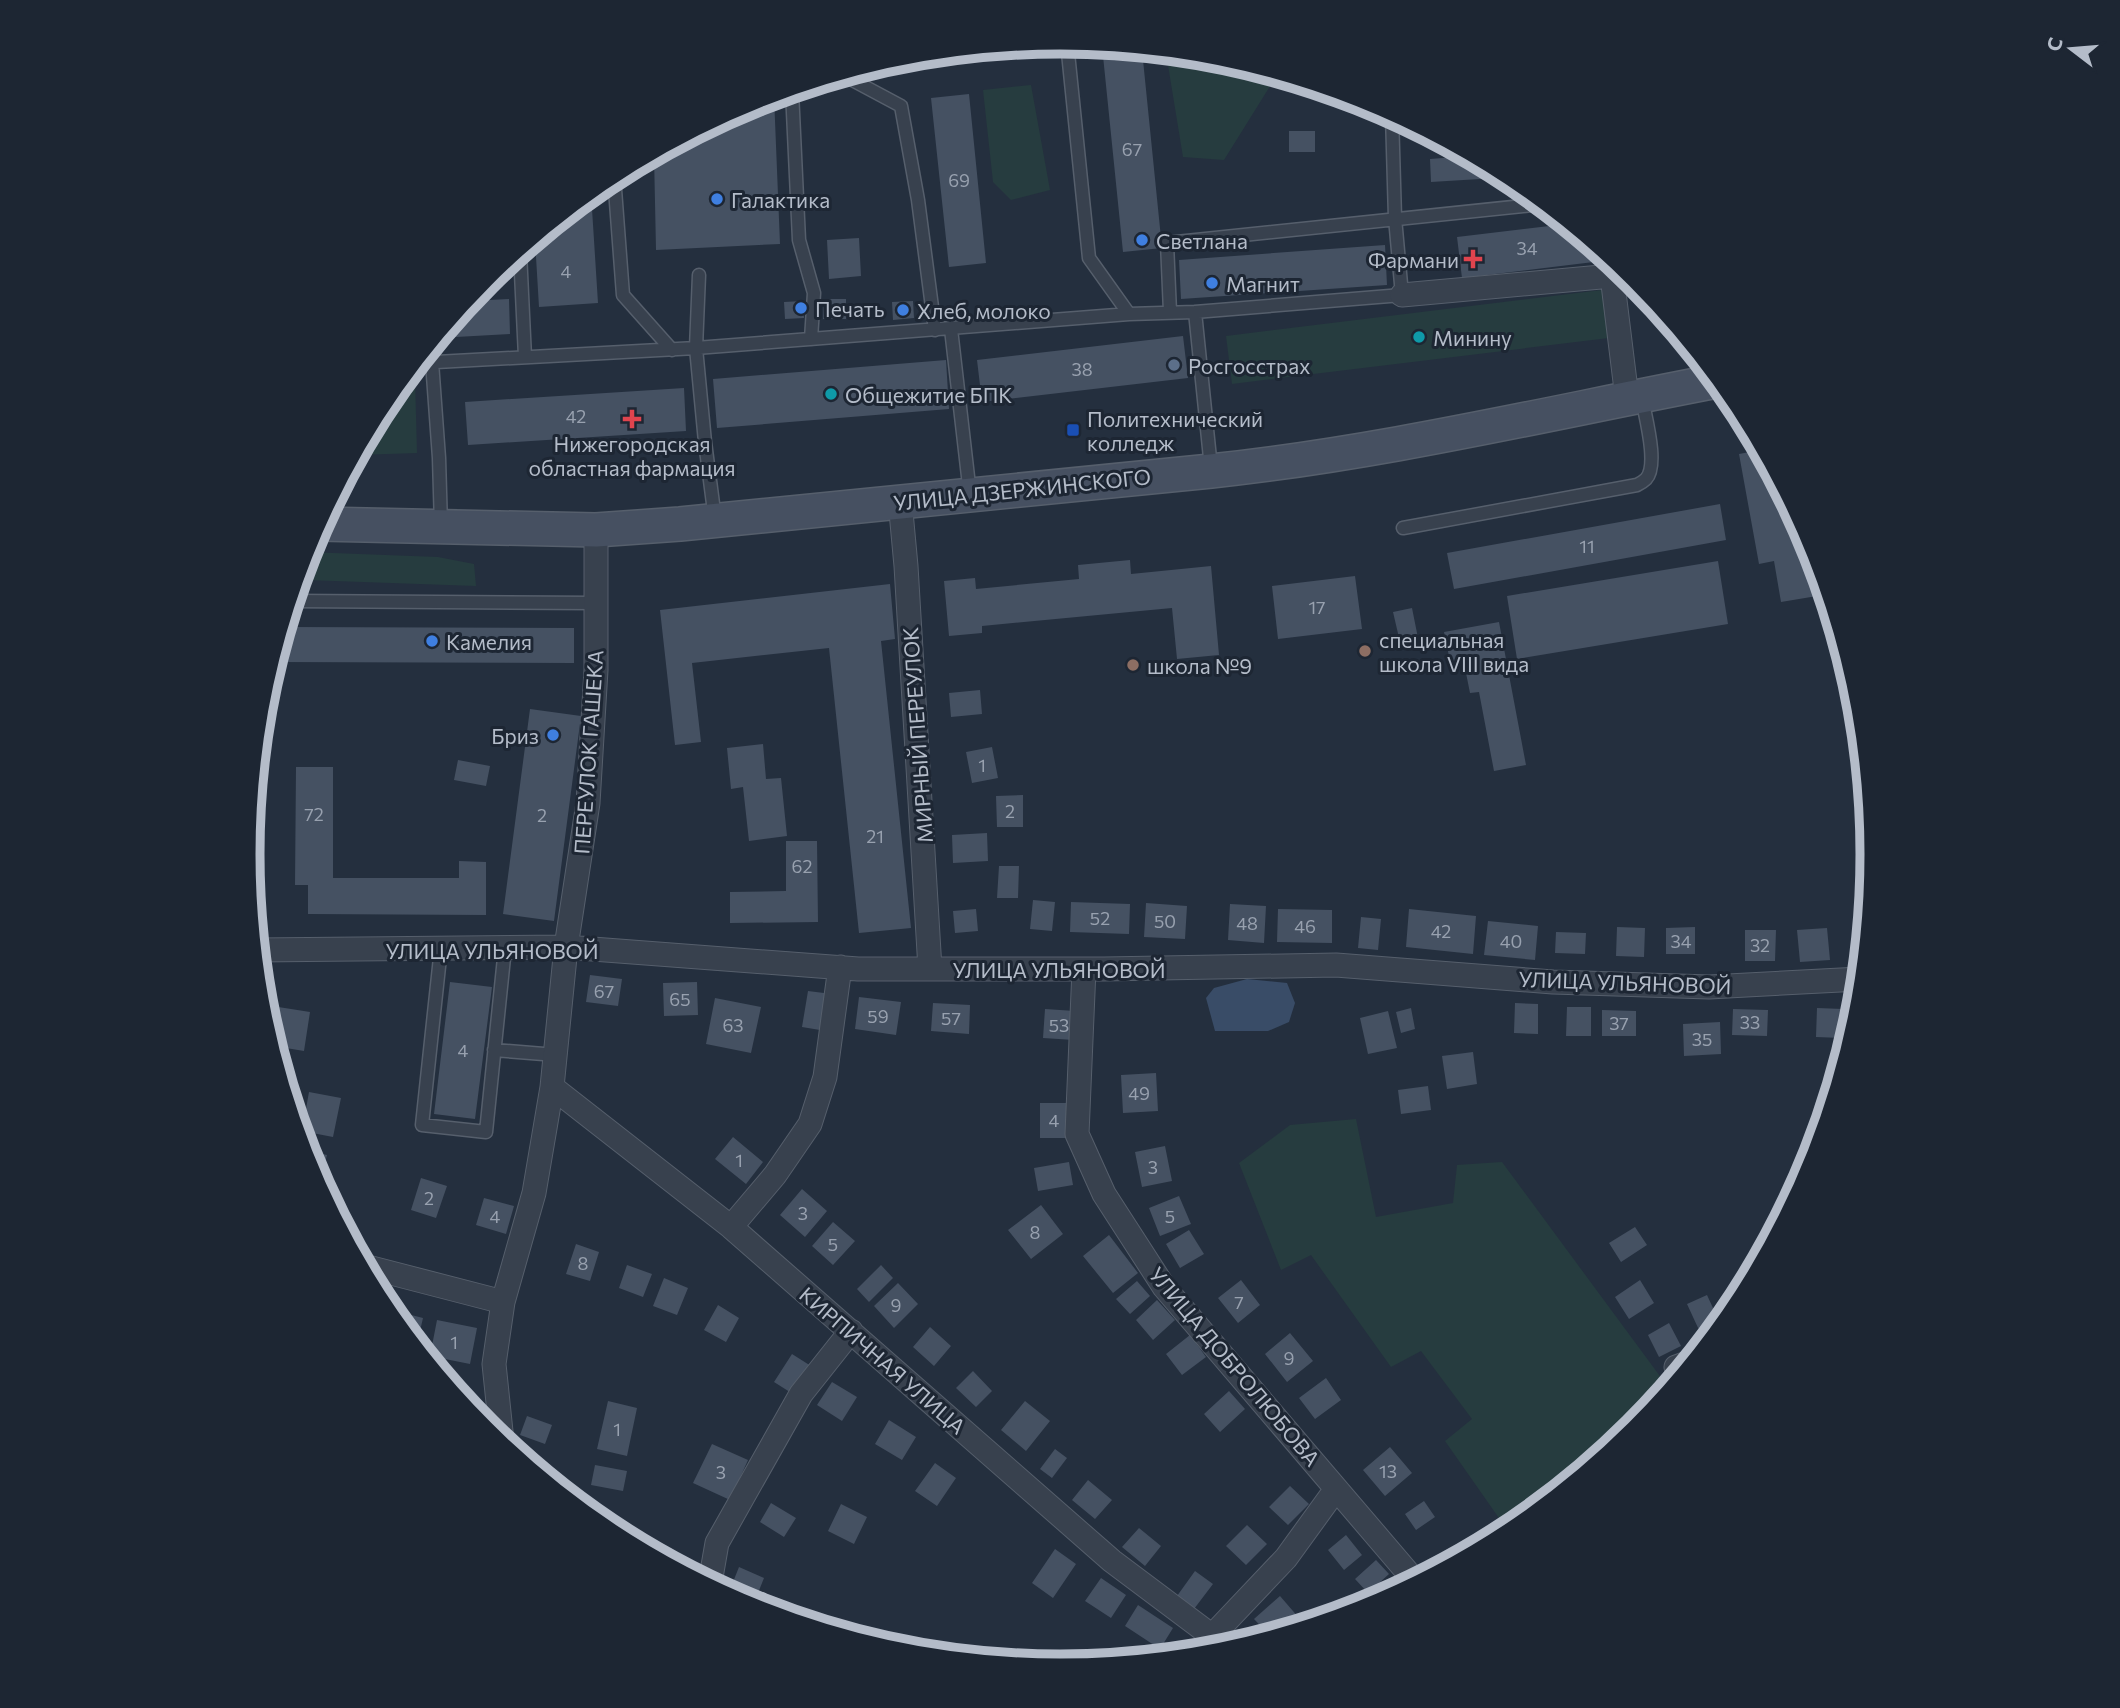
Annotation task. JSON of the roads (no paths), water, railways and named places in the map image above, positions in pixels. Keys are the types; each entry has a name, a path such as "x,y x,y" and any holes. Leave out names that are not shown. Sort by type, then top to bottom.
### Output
{"main road":[{"name":"УЛИЦА ДЗЕРЖИНСКОГО","path":"332,524 596,530 1211,471 1286,463 1368,449 1706,383"}],"street":[{"path":"1402,295 1611,275"},
{"path":"1620,283 1634,397"},
{"name":"МИРНЫЙ ПЕРЕУЛОК","path":"900,501 930,969"},
{"name":"ПЕРЕУЛОК ГАШЕКА","path":"500,1426 494,1364 503,1302 534,1193 552,1087 566,947 588,803 596,670 596,530"},
{"name":"УЛИЦА УЛЬЯНОВОЙ","path":"266,950 566,947 840,967 930,969 1336,965 1553,982 1709,987 1849,980"},
{"path":"731,1227 775,1175 810,1124 825,1077 840,967"},
{"name":"УЛИЦА ДОБРОЛЮБОВА","path":"1084,969 1077,1133 1104,1194 1164,1287 1409,1573"},
{"name":"КИРПИЧНАЯ УЛИЦА","path":"552,1087 731,1227 1112,1561 1216,1638"},
{"path":"377,1269 503,1302"},
{"path":"712,1574 717,1543 801,1394 850,1331"},
{"name":"КИРПИЧНАЯ УЛИЦА","path":"1224,1636 1336,1489"}],"lane":[{"path":"1068,54 1089,258 1129,314"},
{"path":"855,81 901,106 918,200 935,330"},
{"path":"792,101 799,240 814,293 811,339"},
{"path":"440,527 439,458 432,362 671,350 1402,295 1395,218 1392,127"},
{"path":"615,190 623,295 671,350"},
{"path":"1170,312 1167,243 1527,205"},
{"path":"517,267 525,357"},
{"path":"699,275 696,348 715,520"},
{"path":"1195,312 1211,471"},
{"path":"951,329 970,494"},
{"path":"1403,528 1637,485 1645,481 1651,471 1651,453 1634,397"},
{"path":"302,601 596,603"},
{"path":"441,948 422,1125 486,1132 505,948"},
{"path":"494,1050 556,1055"}],"water":[{"path":"1247,979 1287,983 1295,1003 1289,1022 1268,1031 1215,1031 1206,998 1214,988"}],"place":[{"name":"Галактика","path":"717,199"},
{"name":"Светлана","path":"1142,240"},
{"name":"Фармани","path":"1473,259"},
{"name":"Магнит","path":"1212,283"},
{"name":"Печать","path":"801,308"},
{"name":"Хлеб, молоко","path":"903,310"},
{"name":"Минину","path":"1419,337"},
{"name":"Росгосстрах","path":"1174,365"},
{"name":"Общежитие БПК","path":"831,394"},
{"name":"Нижегородская областная фармация","path":"632,419"},
{"name":"Политехнический колледж","path":"1073,430"},
{"name":"Камелия","path":"432,641"},
{"name":"специальная школа VIII вида","path":"1365,651"},
{"name":"школа №9","path":"1133,665"},
{"name":"Бриз","path":"553,735"}]}
